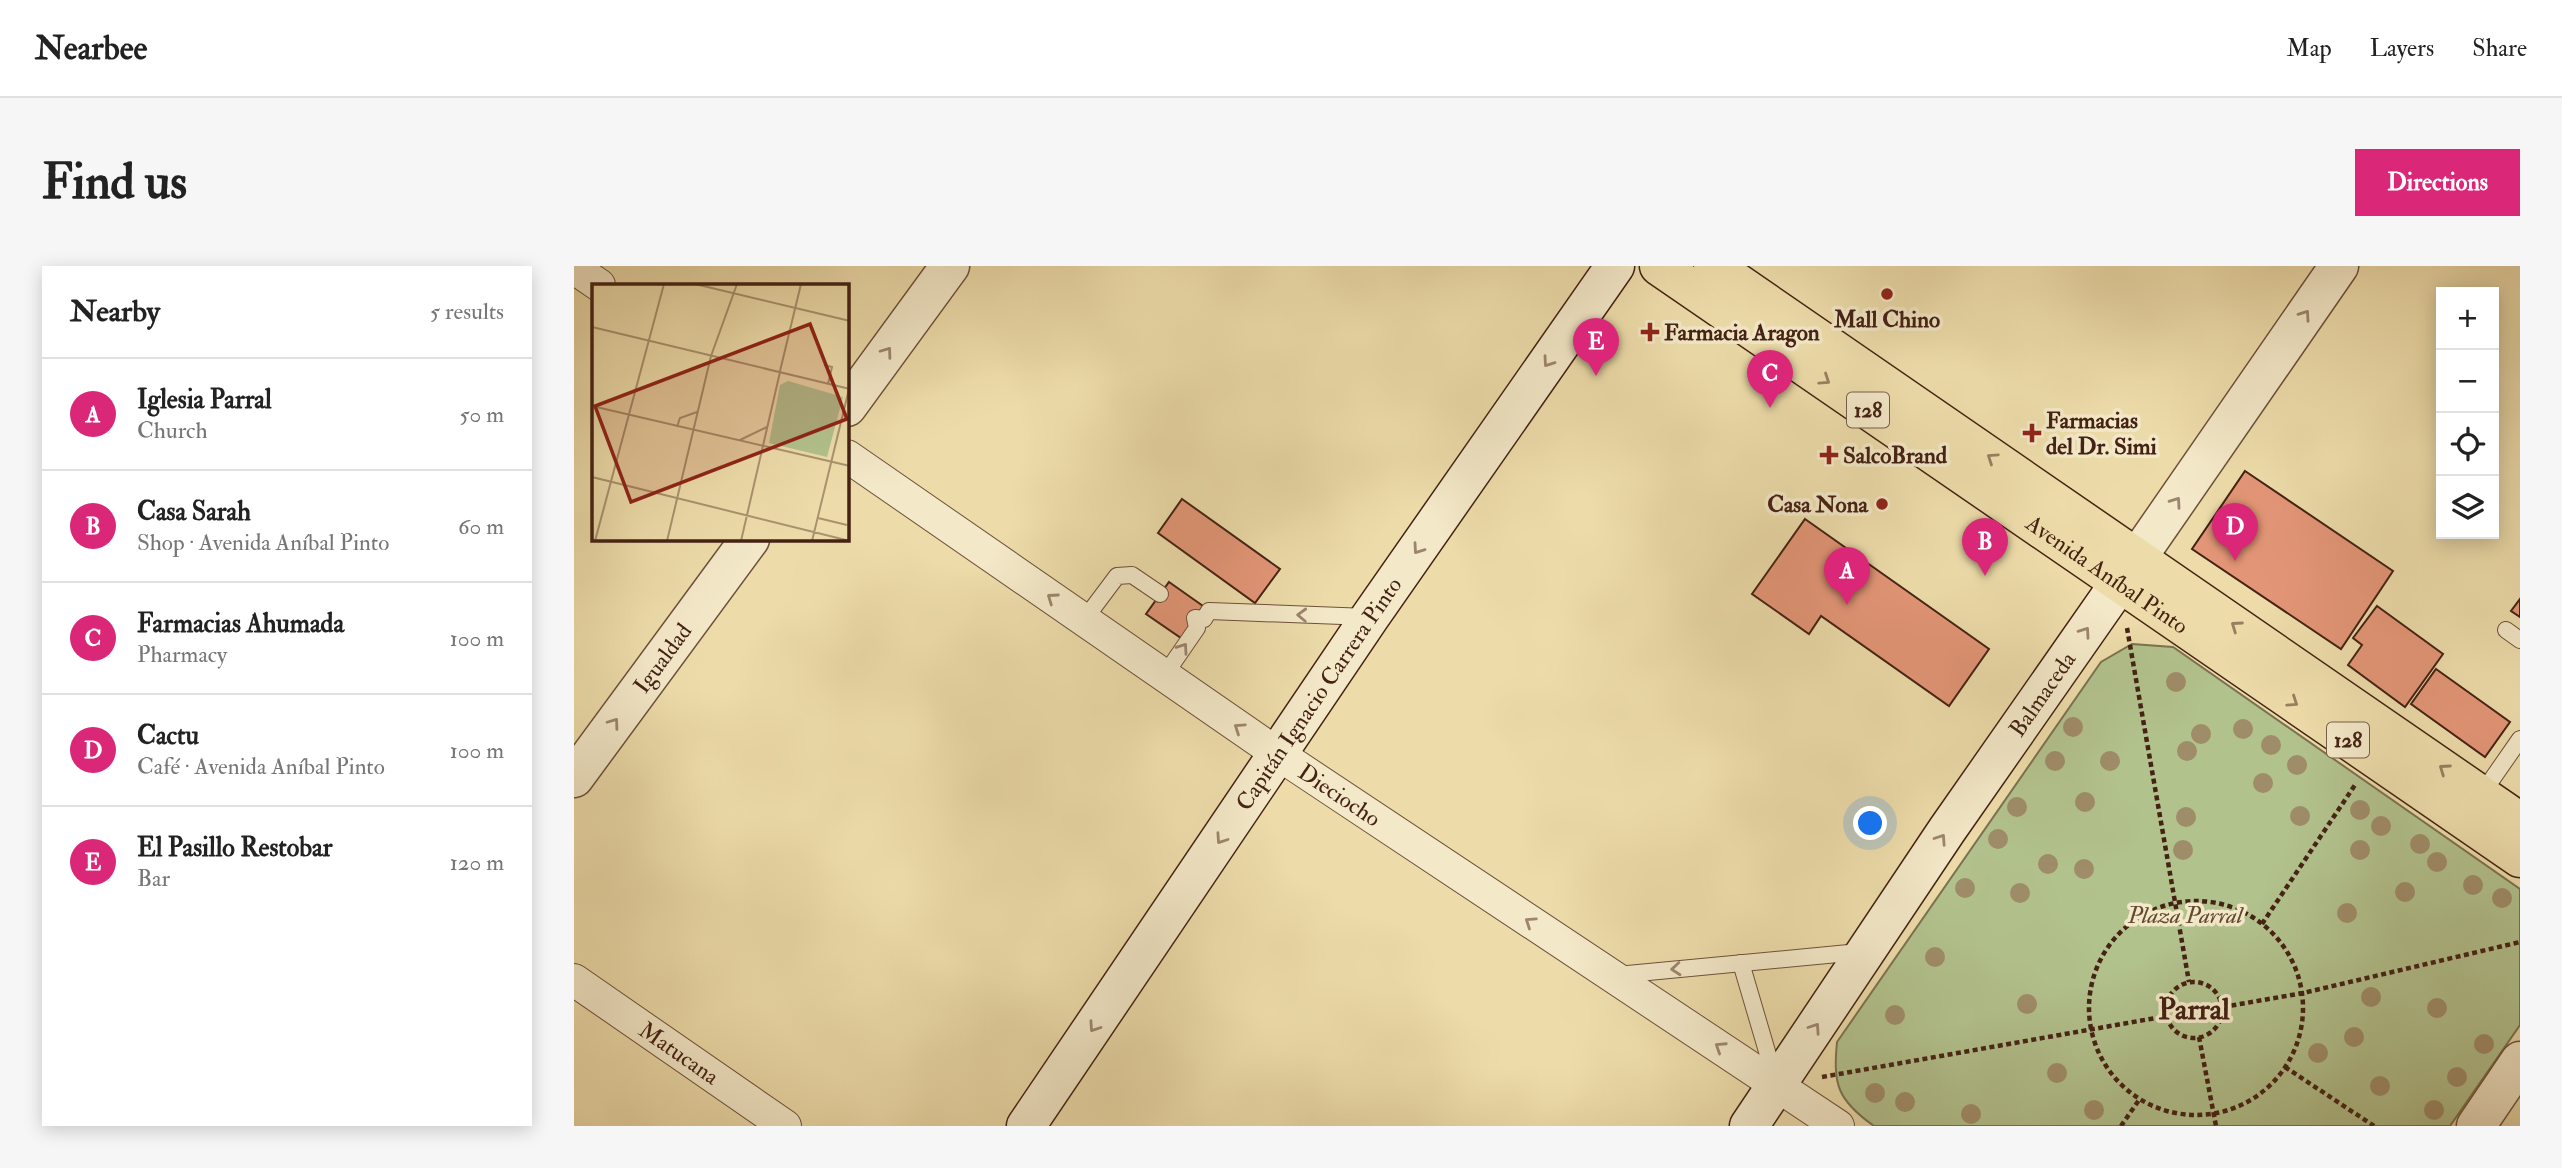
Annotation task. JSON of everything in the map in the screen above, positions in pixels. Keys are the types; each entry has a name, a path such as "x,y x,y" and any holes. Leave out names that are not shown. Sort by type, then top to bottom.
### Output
{"main road":[{"path":"849,404 950,266"},
{"name":"Capitán Ignacio Carrera Pinto","path":"1027,1126 1370,617 1615,266"},
{"name":"Avenida Aníbal Pinto","path":"1659,266 1767,321 2472,807 2520,858"},
{"name":"Avenida Aníbal Pinto","path":"1713,266 1767,321"},
{"name":"Balmaceda","path":"1749,1126 2339,266"},
{"name":"Igualdad","path":"574,778 749,541"},
{"name":"Avenida Aníbal Pinto","path":"2472,807 2520,822"},
{"path":"2476,1126 2520,1061"}],"street":[{"path":"574,268 598,284"},
{"name":"Dieciocho","path":"849,457 1278,754 1838,1126"},
{"name":"Matucana","path":"574,980 785,1126"}],"lane":[{"path":"1084,620 1117,576 1132,575 1160,594"},
{"path":"1164,676 1197,628 1195,618 1204,619 1209,611 1370,617"},
{"path":"2506,630 2520,640"},
{"path":"2472,807 2520,738"},
{"path":"1611,975 1866,952"},
{"path":"1741,963 1776,1085"}],"path":[{"path":"2128,570 2174,903 2189,982"},
{"path":"2262,924 2381,744"},
{"path":"2210,902 2237,909 2262,924 2281,944 2295,967 2302,993 2302,1019 2297,1045 2285,1067 2267,1088 2244,1104 2213,1114 2191,1115 2164,1111 2139,1100 2118,1083 2101,1060 2087,1004 2093,974 2106,947 2127,925 2153,909 2174,903 2210,902"},
{"path":"2222,1007 2302,993 2520,942"},
{"path":"2189,982 2208,985 2220,998 2222,1007 2218,1025 2213,1032 2199,1037 2185,1037 2177,1032 2166,1016 2168,998 2181,985 2189,982"},
{"path":"1776,1085 2166,1016"},
{"path":"2199,1037 2216,1126"},
{"path":"2285,1067 2374,1126"},
{"path":"2121,1126 2139,1100"}],"green space":[{"name":"Plaza Parral","path":"2132,644 2173,647 2520,889 2520,1025 2450,1126 1874,1126 1845,1099 1837,1080 1837,1042 2101,662"}],"building":[{"path":"2245,471 2393,571 2341,649 2192,549"},
{"path":"1182,499 1280,569 1255,603 1158,533"},
{"path":"1805,519 1989,649 1949,706 1821,616 1809,634 1752,594"},
{"path":"1169,582 1203,606 1181,638 1146,614"},
{"path":"2520,599 2520,617 2511,611"},
{"path":"2377,606 2443,654 2405,707 2348,665 2362,645 2353,638"},
{"path":"2436,669 2510,722 2485,757 2411,704"}],"place":[{"name":"Mall Chino","path":"1887,294"},
{"name":"Farmacia Aragon","path":"1650,332"},
{"name":"El Pasillo Restobar","path":"1596,376"},
{"name":"Farmacias Ahumada","path":"1770,408"},
{"name":"Farmacias del Dr. Simi","path":"2032,433"},
{"name":"SalcoBrand","path":"1829,455"},
{"name":"Casa Nona","path":"1882,504"},
{"name":"Cactu","path":"2235,561"},
{"name":"Casa Sarah","path":"1985,576"},
{"name":"Iglesia Parral","path":"1847,605"}],"district":[{"name":"Parral","path":"2194,1009"}]}
